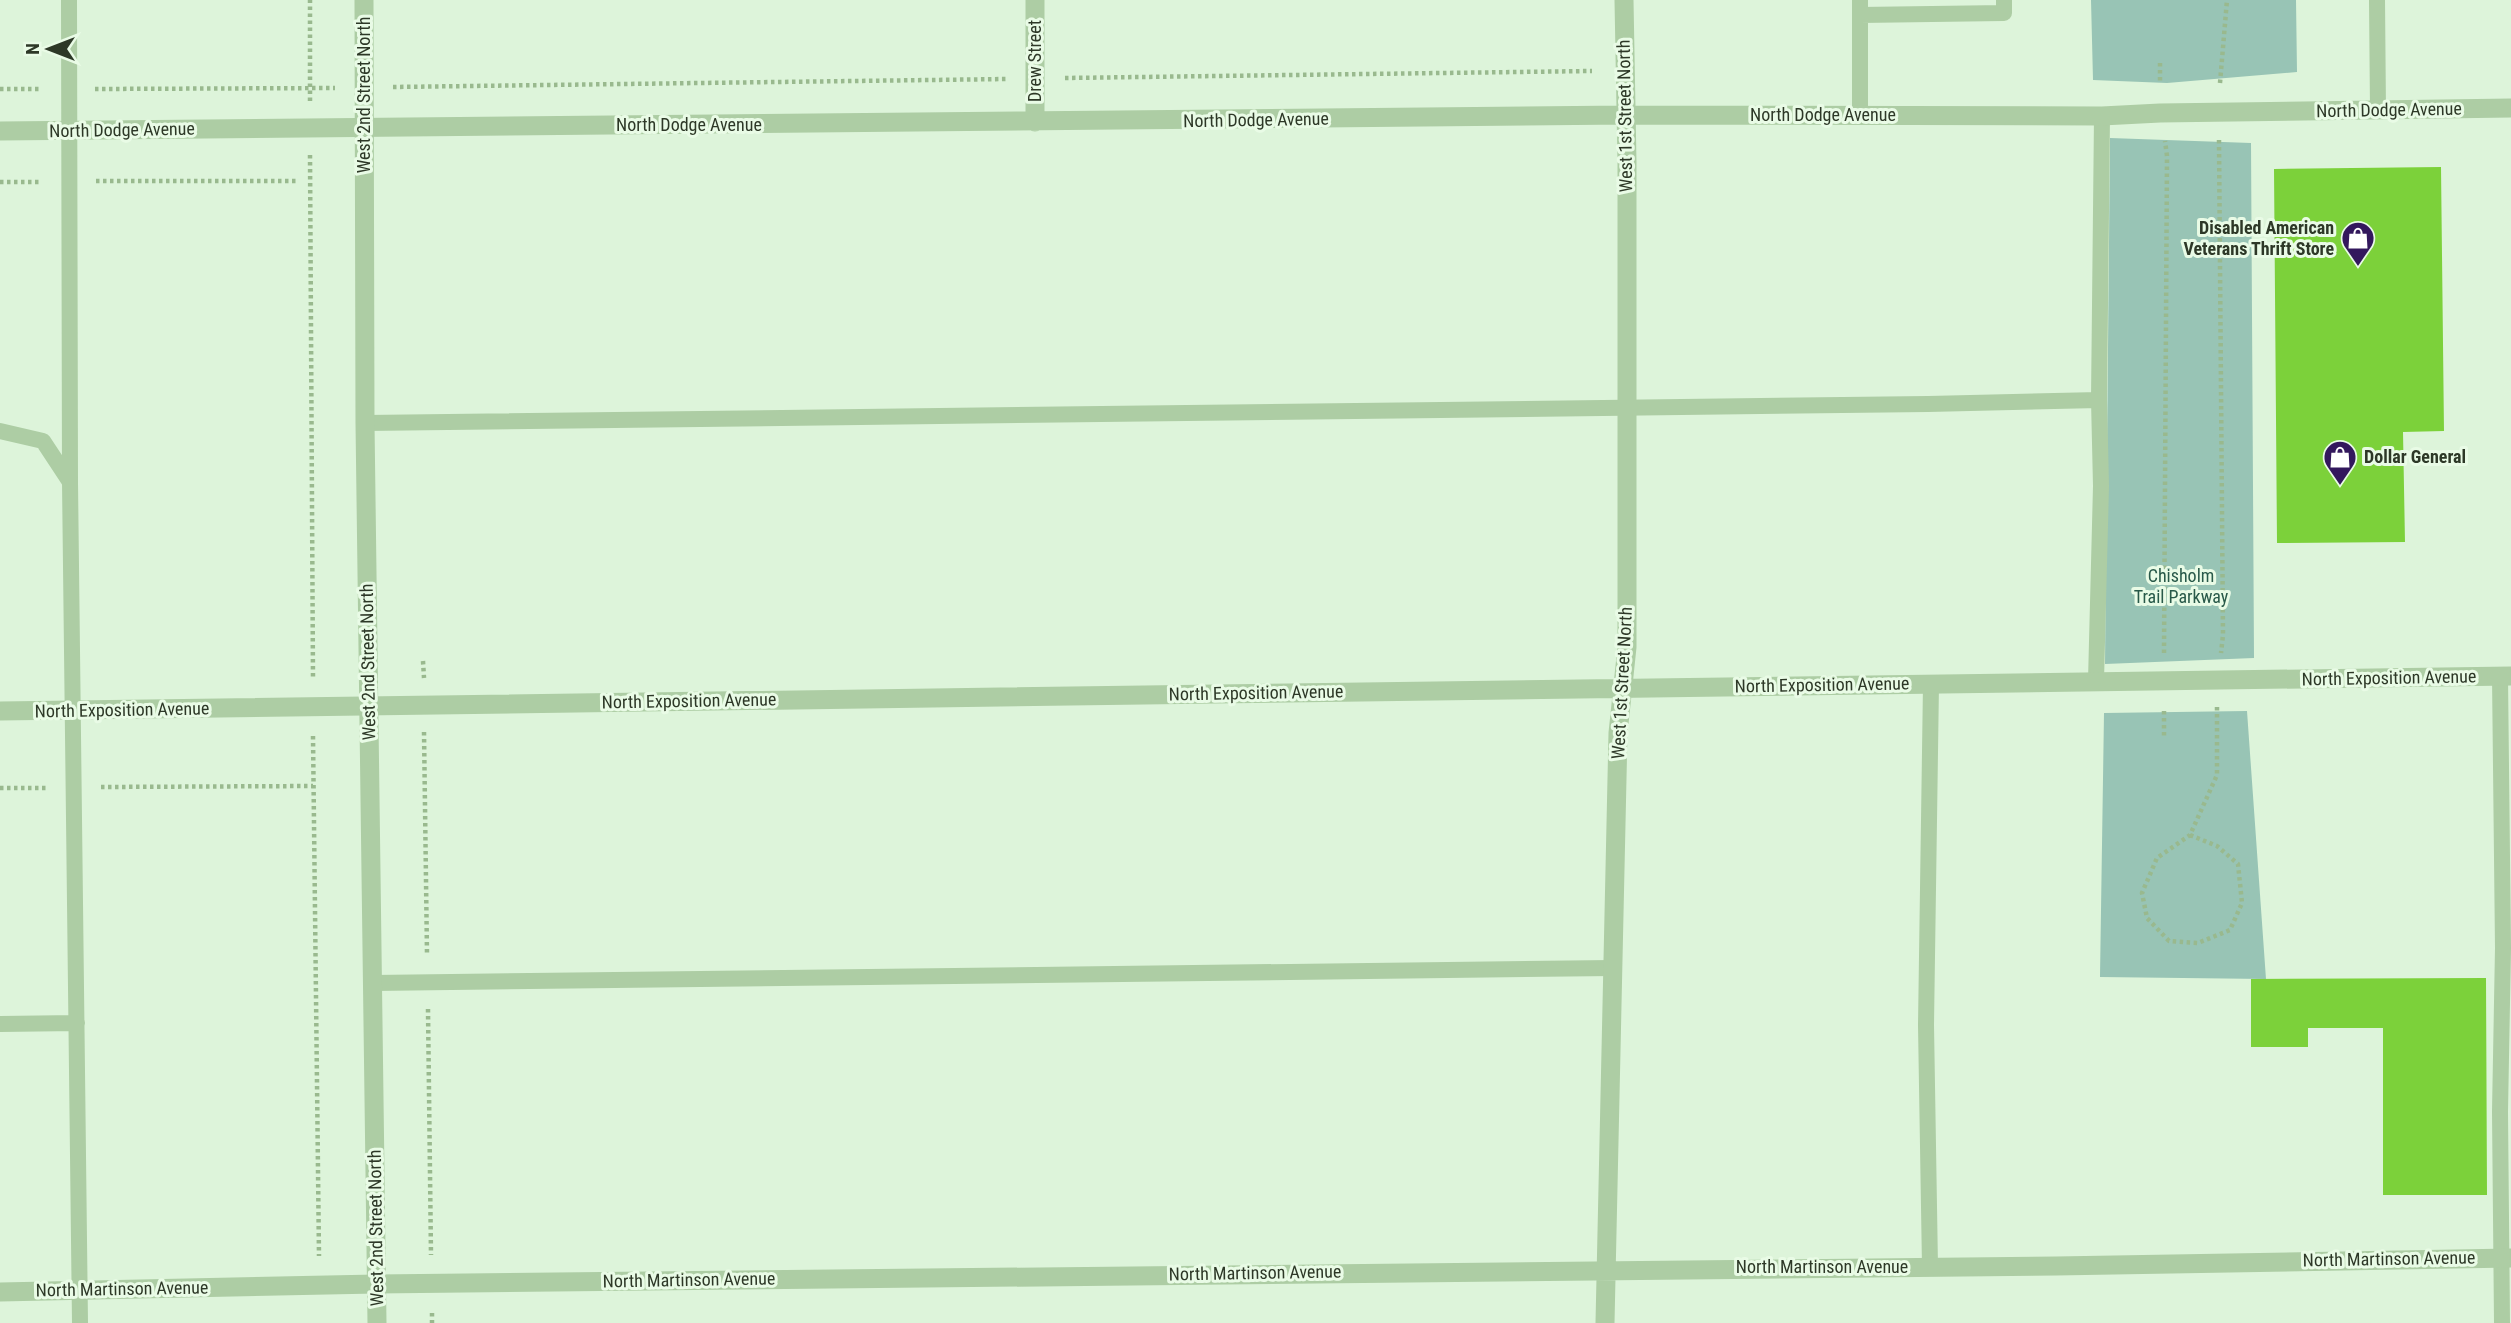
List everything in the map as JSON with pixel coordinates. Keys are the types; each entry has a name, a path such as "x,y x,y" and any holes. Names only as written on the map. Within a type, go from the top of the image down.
{"street":[{"name":"West 2nd Street North","path":"364,0 365,423 377,1323"},
{"name":"Drew Street","path":"1035,0 1035,122"},
{"name":"West 1st Street North","path":"1605,1323 1618,733 1627,648 1624,0"},
{"name":"North Dodge Avenue","path":"0,131 1626,115 2102,116 2511,108"},
{"name":"North Exposition Avenue","path":"0,711 2505,676"},
{"name":"North Martinson Avenue","path":"0,1292 376,1283 1930,1267 2506,1258"}],"lane":[{"path":"69,0 70,482 80,1323"},
{"path":"1860,114 1860,7 2004,13 2004,0"},
{"path":"2377,0 2378,110"},
{"path":"2096,681 2101,486 2099,400 2102,116"},
{"path":"365,423 2099,400"},
{"path":"0,431 43,441 70,482"},
{"path":"2502,1323 2506,1258 2505,676"},
{"path":"1930,1267 1926,1024 1931,684"},
{"path":"373,983 1613,968"},
{"path":"0,1024 77,1023"}],"path":[{"path":"310,0 310,101"},
{"path":"2190,835 2217,846 2238,864 2242,903 2230,930 2198,943 2169,941 2147,918 2142,893 2157,858 2190,835 2217,775 2218,681 2223,635 2218,172 2220,155 2217,112 2227,0"},
{"path":"2160,63 2160,113 2167,156 2164,736"},
{"path":"389,87 1592,71"},
{"path":"0,89 338,88"},
{"path":"0,182 298,181"},
{"path":"0,788 313,786"}],"green space":[{"path":"2091,0 2296,0 2297,72 2167,83 2093,80"},
{"name":"Chisholm Trail Parkway","path":"2110,138 2251,143 2254,658 2105,664"},
{"path":"2247,711 2266,979 2100,977 2104,713"}],"building":[{"path":"2441,167 2444,431 2403,432 2405,542 2277,543 2274,169"},
{"path":"2486,978 2487,1195 2383,1195 2383,1028 2308,1028 2308,1047 2251,1047 2251,979"}],"place":[{"name":"Disabled American Veterans Thrift Store","path":"2358,268"},
{"name":"Dollar General","path":"2340,487"}]}
